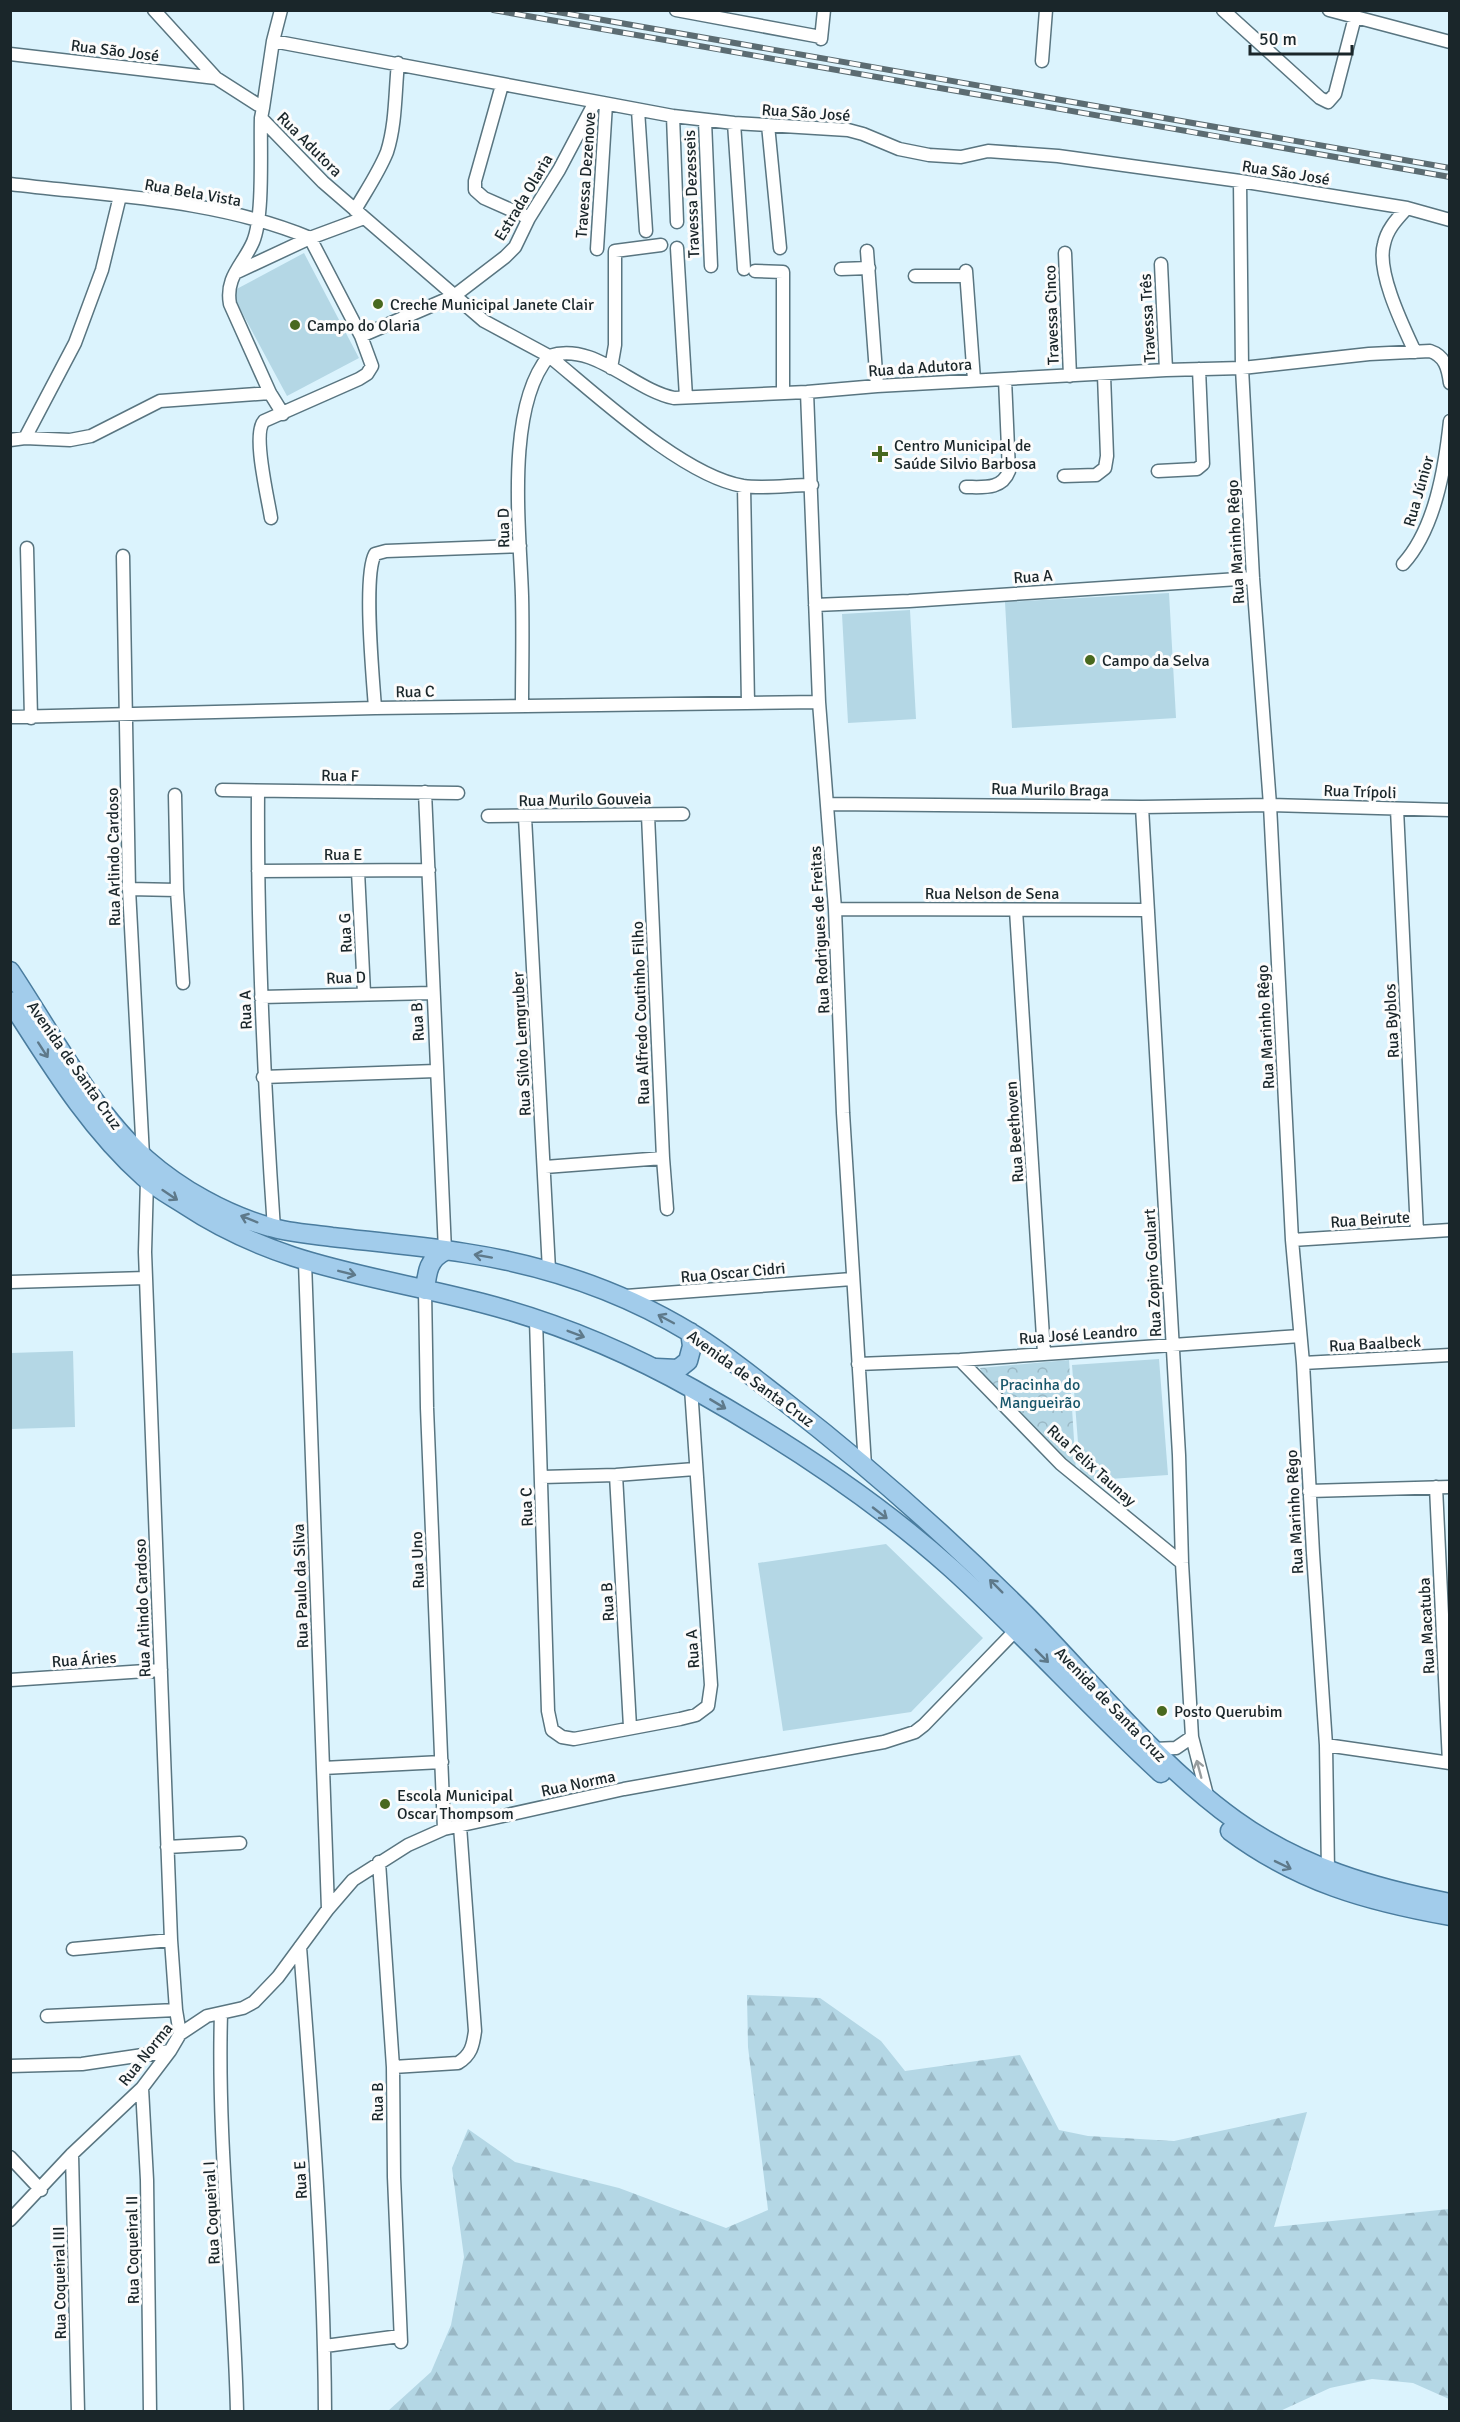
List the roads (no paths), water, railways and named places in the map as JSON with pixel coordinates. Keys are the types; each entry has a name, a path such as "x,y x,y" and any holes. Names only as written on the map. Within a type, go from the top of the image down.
{"main road":[{"name":"Avenida de Santa Cruz","path":"10,971 81,1080 111,1121 143,1156 170,1178 220,1207 274,1229 445,1251 549,1270 616,1296 690,1332 775,1394 865,1466 996,1586 1154,1749 1208,1800 1238,1823 1280,1848 1359,1883 1449,1903"},
{"name":"Avenida de Santa Cruz","path":"10,1000 92,1123 147,1180 210,1221 246,1239 305,1262 481,1303 536,1319 592,1340 691,1388 769,1434 846,1486 949,1567 1138,1751 1200,1808 1276,1862 1323,1884 1359,1897 1449,1916"},
{"path":"425,1290 430,1264 435,1256 445,1251"},
{"path":"648,1367 670,1370 684,1366 691,1354 690,1332"}],"street":[{"name":"Rua Adutora","path":"154,10 216,78 262,113 323,182 454,296"},
{"path":"281,10 273,41 262,113 258,221 252,243 228,288 230,304 270,393 283,414"},
{"path":"676,10 821,38 824,10"},
{"path":"1042,60 1046,10"},
{"path":"1223,10 1325,101 1332,99 1337,85 1355,16"},
{"path":"1333,11 1449,42"},
{"name":"Rua São José","path":"273,41 705,121 848,130 914,153 946,158 988,151 1058,156 1240,181 1407,208 1449,220"},
{"name":"Rua São José","path":"10,54 216,78"},
{"path":"235,273 360,214 387,150 392,128 398,63"},
{"path":"502,85 475,181 475,190 484,198 529,218"},
{"name":"Estrada Olaria","path":"361,336 454,296 487,272 515,247 529,218 601,103"},
{"name":"Travessa Dezenove","path":"597,249 601,103"},
{"path":"638,110 646,231"},
{"path":"673,116 677,222"},
{"name":"Travessa Dezesseis","path":"705,121 711,266"},
{"path":"734,123 750,270 783,272 783,393"},
{"path":"768,125 780,248"},
{"name":"Rua Marinho Rêgo","path":"1240,181 1242,368 1253,578 1270,805 1292,1240 1303,1363 1326,1745 1328,1871"},
{"name":"Rua Bela Vista","path":"10,184 205,208 285,228 310,238"},
{"path":"25,438 75,343 102,270 120,196"},
{"path":"1407,208 1390,228 1383,245 1382,259 1398,317 1415,352 1430,351 1438,354 1446,364 1449,383"},
{"path":"271,518 258,431 264,421 367,374 372,363 361,336 310,238"},
{"path":"611,368 615,345 615,251 662,245"},
{"path":"677,248 686,398"},
{"path":"867,251 877,386"},
{"name":"Travessa Cinco","path":"1065,253 1070,376"},
{"name":"Travessa Três","path":"1161,264 1166,370"},
{"path":"841,269 869,268"},
{"path":"915,276 966,273 974,380"},
{"path":"454,296 484,321 549,356 643,431 693,466 719,479 744,486 812,485"},
{"name":"Rua da Adutora","path":"549,356 558,353 592,358 653,392 674,398 686,398 974,380 1242,368 1369,354 1415,352"},
{"name":"Rua D","path":"522,706 521,432 525,408 533,384 539,368 549,356"},
{"path":"1158,471 1197,469 1203,464 1199,369"},
{"path":"1064,476 1096,475 1105,468 1107,456 1104,375"},
{"path":"966,487 987,487 999,484 1007,475 1010,462 1005,379"},
{"name":"Rua Rodrigues de Freitas","path":"807,392 819,702 829,804 852,1279 865,1466"},
{"path":"10,440 25,438 70,440 91,436 116,425 160,400 270,393"},
{"name":"Rua Júnior","path":"1403,564 1415,551 1429,518 1443,472 1449,421"},
{"path":"744,486 748,703"},
{"path":"375,708 369,591 370,564 375,554 386,550 520,546"},
{"path":"27,548 31,718"},
{"name":"Rua Arlindo Cardoso","path":"123,556 129,889 143,1156"},
{"name":"Rua A","path":"815,605 1253,578"},
{"name":"Rua C","path":"10,717 375,708 819,702"},
{"name":"Rua F","path":"222,790 458,793"},
{"name":"Rua A","path":"258,791 261,997 274,1229"},
{"name":"Rua B","path":"425,792 445,1251"},
{"path":"175,795 177,890 183,983"},
{"name":"Rua Murilo Braga","path":"829,804 1142,807 1270,805"},
{"name":"Rua Trípoli","path":"1270,805 1449,810"},
{"name":"Rua Zopiro Goulart","path":"1142,807 1179,1455 1182,1563 1192,1737 1208,1800"},
{"name":"Rua Byblos","path":"1397,809 1417,1232"},
{"name":"Rua Murilo Gouveia","path":"488,816 683,814"},
{"name":"Rua Alfredo Coutinho Filho","path":"648,815 667,1209"},
{"name":"Rua Sílvio Lemgruber","path":"525,817 549,1270"},
{"name":"Rua E","path":"258,871 429,870"},
{"name":"Rua G","path":"358,871 364,993"},
{"path":"129,889 177,890"},
{"name":"Rua Nelson de Sena","path":"835,909 1148,910"},
{"name":"Rua Beethoven","path":"1016,910 1044,1353"},
{"name":"Rua D","path":"261,997 432,993"},
{"path":"264,1077 436,1071"},
{"path":"545,1167 663,1158"},
{"name":"Rua Arlindo Cardoso","path":"147,1180 146,1278 167,1846 171,1940 180,2034"},
{"name":"Rua Beirute","path":"1292,1240 1449,1230"},
{"name":"Rua Paulo da Silva","path":"305,1262 328,1909"},
{"path":"10,1282 146,1278"},
{"name":"Rua Oscar Cidri","path":"616,1296 642,1296 852,1279"},
{"name":"Rua Uno","path":"425,1290 427,1408 444,1829"},
{"name":"Rua C","path":"536,1319 549,1695"},
{"name":"Rua José Leandro","path":"858,1364 1300,1336"},
{"name":"Rua Baalbeck","path":"1303,1363 1449,1355"},
{"name":"Rua Felix Taunay","path":"960,1359 1061,1464 1182,1563"},
{"name":"Rua A","path":"549,1695 550,1725 556,1735 574,1739 696,1715 706,1710 711,1685 691,1388"},
{"path":"542,1477 616,1475 695,1469"},
{"name":"Rua B","path":"616,1475 630,1727"},
{"name":"Rua Macatuba","path":"1436,1487 1449,1763"},
{"path":"1310,1491 1449,1487"},
{"name":"Rua Norma","path":"10,2220 41,2190 72,2154 142,2088 180,2034 207,2016 254,2002 266,1992 328,1909 353,1880 379,1862 408,1845 444,1829 635,1787 884,1742 915,1732 936,1714 1016,1630"},
{"name":"Rua Áries","path":"10,1680 161,1670"},
{"path":"1154,1749 1176,1748 1192,1737"},
{"path":"1326,1745 1449,1763"},
{"path":"323,1768 442,1762"},
{"path":"393,2067 458,2063 470,2054 475,2031 460,1826"},
{"path":"167,1846 240,1844"},
{"name":"Rua B","path":"325,2346 401,2339 394,2177 393,2067 379,1862"},
{"path":"73,1949 171,1940"},
{"name":"Rua E","path":"300,1947 316,2172 325,2346 325,2412"},
{"path":"47,2016 176,2010"},
{"name":"Rua Coqueiral I","path":"221,2013 219,2079 235,2341 237,2412"},
{"path":"10,2066 82,2064 170,2051"},
{"name":"Rua Coqueiral II","path":"142,2088 147,2180 150,2412"},
{"name":"Rua Coqueiral III","path":"72,2154 78,2412"},
{"path":"10,2157 41,2190"}],"railway":[{"path":"493,10 1450,177"},
{"path":"546,10 1450,168"}],"place":[{"name":"Creche Municipal Janete Clair","path":"378,304"},
{"name":"Campo do Olaria","path":"295,325"},
{"name":"Centro Municipal de Saúde Silvio Barbosa","path":"880,454"},
{"name":"Campo da Selva","path":"1090,660"},
{"name":"Posto Querubim","path":"1162,1711"},
{"name":"Escola Municipal Oscar Thompsom","path":"385,1804"}],"park label":[{"name":"Pracinha do Mangueirão","path":"1040,1393"}]}
